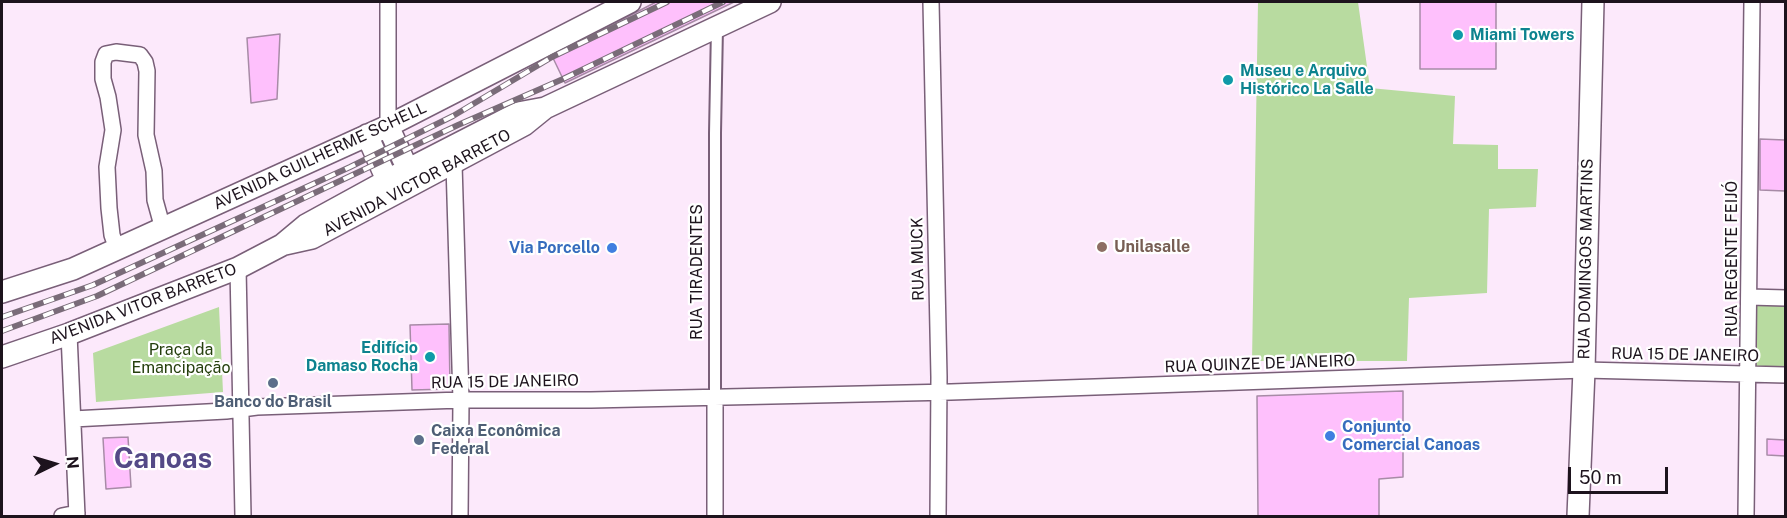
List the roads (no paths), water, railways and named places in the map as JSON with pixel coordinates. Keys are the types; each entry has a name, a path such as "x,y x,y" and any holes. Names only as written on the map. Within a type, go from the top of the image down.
{"main road":[{"name":"AVENIDA GUILHERME SCHELL","path":"2,292 72,269 387,126 630,2"},
{"path":"282,245 306,225 387,180 518,113 545,108 770,2"},
{"name":"RUA DOMINGOS MARTINS","path":"1578,516 1593,2"},
{"name":"AVENIDA VICTOR BARRETO","path":"282,245 312,238 524,125 545,108"},
{"path":"387,126 408,170"},
{"path":"367,135 387,180"},
{"name":"AVENIDA VITOR BARRETO","path":"2,357 69,334 238,268 282,245"}],"street":[{"path":"387,126 388,2"},
{"name":"RUA MUCK","path":"931,2 938,516"},
{"name":"RUA REGENTE FEIJÓ","path":"1746,516 1752,2"},
{"name":"RUA TIRADENTES","path":"715,516 717,27"},
{"path":"117,249 112,236 109,208 107,167 113,130 103,79 103,62 106,54 116,52 140,55 145,62 147,71 146,135 154,171 155,200 163,228"},
{"path":"454,164 461,400 460,516"},
{"path":"238,268 243,516"},
{"path":"1749,297 1785,298"},
{"path":"69,334 73,418 72,515"},
{"name":"RUA QUINZE DE JANEIRO","path":"938,392 1584,370"},
{"name":"RUA 15 DE JANEIRO","path":"1584,370 1785,375"},
{"name":"RUA 15 DE JANEIRO","path":"73,418 226,411 242,408 461,400 938,392"}],"railway":[{"path":"2,317 93,285 350,167 453,116 552,57 667,2"},
{"path":"2,331 97,296 723,2"}],"place":[{"name":"Miami Towers","path":"1458,35"},
{"name":"Museu e Arquivo Histórico La Salle","path":"1228,80"},
{"name":"Unilasalle","path":"1102,247"},
{"name":"Via Porcello","path":"612,248"},
{"name":"Edifício Damaso Rocha","path":"430,357"},
{"name":"Banco do Brasil","path":"273,383"},
{"name":"Conjunto Comercial Canoas","path":"1330,436"},
{"name":"Caixa Econômica Federal","path":"419,440"}],"district":[{"name":"Canoas","path":"163,459"}],"park label":[{"name":"Praça da Emancipação","path":"181,359"}]}
